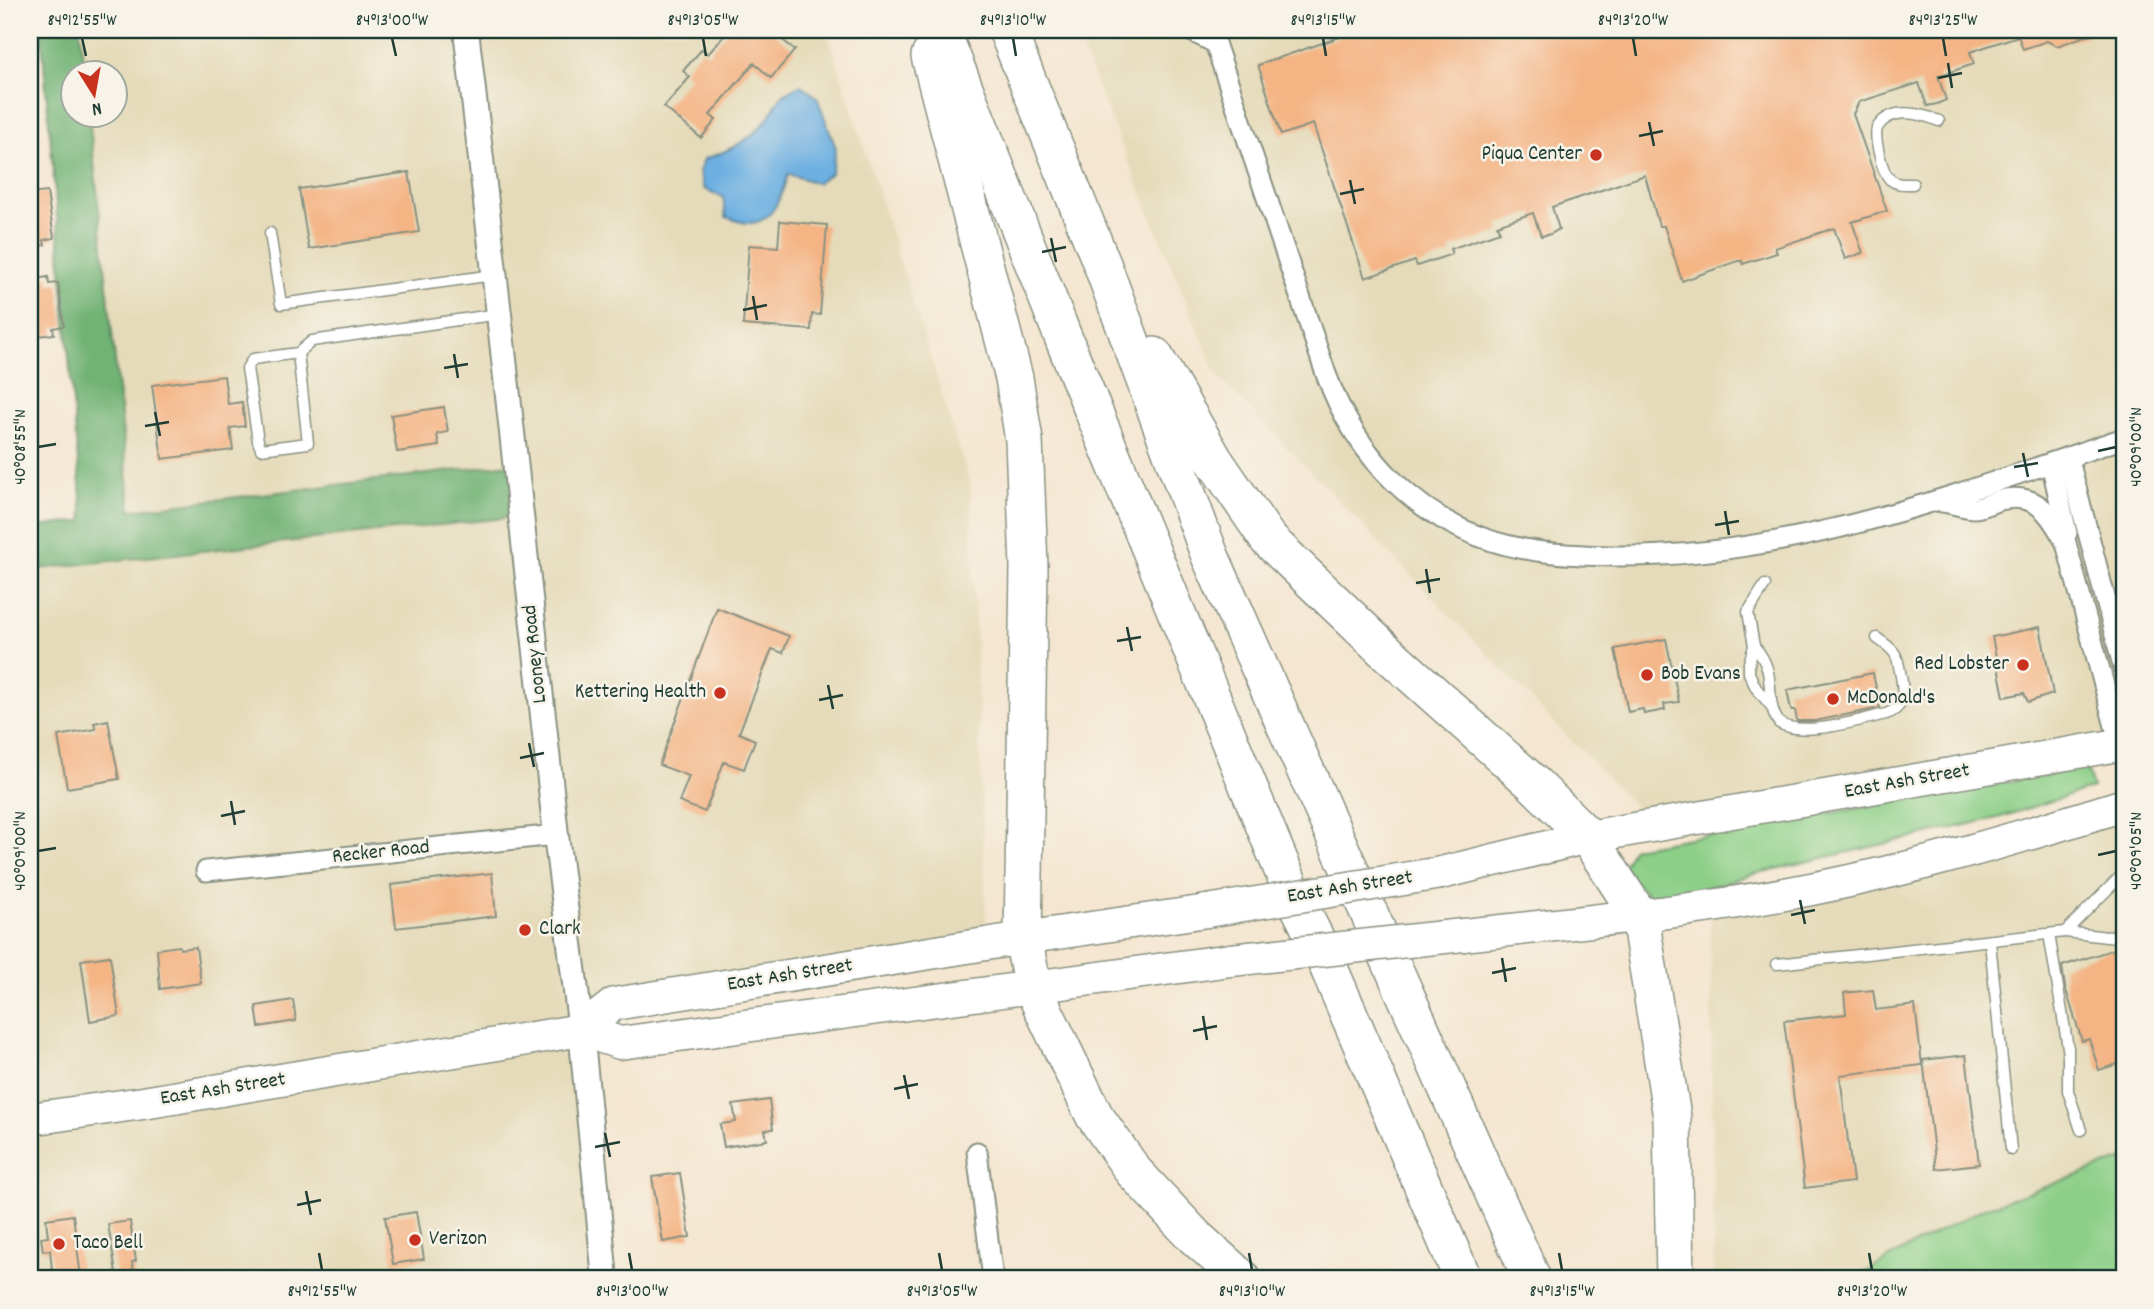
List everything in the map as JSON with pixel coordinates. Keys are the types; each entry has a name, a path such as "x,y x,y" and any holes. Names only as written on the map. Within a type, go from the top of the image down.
{"highway":[{"path":"923,30 1014,378 1024,440 1030,567 1023,938 1033,988 1094,1115 1134,1172 1195,1237 1242,1279"},
{"path":"941,30 1067,347 1292,892 1322,952 1463,1279"},
{"path":"1007,30 1102,264 1210,556 1532,1279"},
{"path":"1102,264 1214,460 1268,539 1588,837 1640,916 1672,1117 1675,1279"}],"main road":[{"name":"East Ash Street","path":"581,1030 614,1004 1441,873 1588,837 2122,745"},
{"name":"East Ash Street","path":"30,1119 143,1103 581,1030 620,1043 1231,960 1710,907 1812,889 1938,860 2124,805"}],"street":[{"name":"Looney Road","path":"466,30 556,835 581,1030 605,1279"},
{"path":"1189,30 1214,43 1341,412 1363,447 1386,475 1443,519 1480,537 1528,550 1571,554 1651,556 1761,545 1851,526 1937,501 2124,438"},
{"path":"2059,460 2067,526 2066,543"},
{"path":"2059,460 2124,669"},
{"path":"1937,501 1975,508 2008,498 2028,500 2048,513 2066,543 2122,745"},
{"name":"Recker Road","path":"206,871 556,835"},
{"path":"976,1152 993,1279"}],"lane":[{"path":"1913,184 1894,182 1888,177 1876,143 1877,128 1887,117 1897,114 1921,113 1939,121"},
{"path":"270,233 281,304 495,275"},
{"path":"298,353 308,443 261,449 247,368 253,359 298,353 312,341 499,314"},
{"path":"1765,585 1748,612 1754,646 1767,664 1772,709"},
{"path":"1754,646 1749,673 1779,723 1795,729 1827,727 1895,711 1901,704 1903,694 1898,661 1892,650 1877,638"},
{"path":"2065,932 2124,873"},
{"path":"1777,964 2065,932 2107,937 2124,934"},
{"path":"2049,934 2068,1048 2068,1091 2081,1130"},
{"path":"1990,942 2011,1150"}],"shaded area":[{"path":"80,30 827,30 970,483 987,944 614,1004 581,1030 605,1279 30,1279 30,570 521,516 516,463 131,511 90,130 130,130 130,60 83,60"},
{"path":"1074,30 2124,30 2124,744 1654,826 1216,374"},
{"path":"2124,805 2124,1159 1982,1209 1855,1279 1714,1279 1710,907"}],"green space":[{"path":"41,30 80,30 83,60 60,60 60,130 90,130 131,510 516,463 522,516 30,570 30,528 83,521"},
{"path":"2087,768 2093,788 2001,817 1754,874 1670,899 1650,896 1635,883 1623,866 1633,848"},
{"path":"2124,1159 2124,1279 1855,1279 1982,1209"}],"water":[{"path":"801,85 817,97 836,148 831,173 817,183 788,174 776,206 757,222 745,223 726,217 723,197 704,189 699,172 704,159 729,150 751,136 764,123 781,97"}],"building":[{"path":"729,30 770,30 795,50 771,78 754,63 710,115 716,120 701,138 664,107 690,77 683,71 702,49 708,54"},
{"name":"Piqua Center","path":"1338,30 2097,32 2057,46 2047,41 2023,49 2018,36 1970,52 1974,64 1938,76 1946,100 1937,104 1927,106 1919,83 1859,102 1853,114 1887,211 1852,222 1863,253 1845,259 1834,228 1775,248 1777,253 1743,264 1738,261 1682,281 1664,226 1659,226 1645,175 1552,207 1559,229 1551,234 1541,236 1533,213 1497,225 1500,232 1450,249 1452,254 1417,266 1415,261 1365,278 1313,124 1281,135 1258,65 1340,37"},
{"path":"409,172 419,232 309,249 299,189"},
{"path":"47,192 54,238 44,240 45,245 30,248 30,194"},
{"path":"780,221 827,225 820,315 812,314 811,330 743,325 749,245 778,247"},
{"path":"48,277 49,284 58,283 64,326 53,328 54,334 30,337 30,280"},
{"path":"224,376 228,404 242,402 245,426 230,428 233,450 162,459 152,385"},
{"path":"444,407 448,432 437,434 439,446 397,452 391,415"},
{"name":"Kettering Health","path":"717,608 789,636 783,653 772,649 739,733 755,740 744,769 724,762 705,812 679,802 689,776 659,765"},
{"name":"Red Lobster","path":"2040,627 2053,694 2028,702 2024,693 2004,697 1992,637"},
{"name":"Bob Evans","path":"1666,639 1679,702 1664,704 1665,710 1644,714 1643,709 1628,712 1615,649"},
{"name":"McDonald's","path":"1873,673 1880,708 1815,721 1797,721 1795,710 1791,710 1787,690"},
{"path":"108,720 119,779 67,788 58,736 96,729 94,723"},
{"path":"492,873 496,916 396,928 391,885"},
{"path":"179,946 180,949 196,947 201,983 160,989 157,949"},
{"path":"2124,946 2124,1062 2099,1070 2089,1039 2082,1041 2065,987 2062,966"},
{"path":"110,956 119,1016 90,1021 81,960"},
{"path":"1873,990 1876,1010 1915,1005 1922,1065 1840,1075 1853,1182 1805,1188 1784,1021 1846,1014 1844,993"},
{"path":"293,1000 296,1021 259,1027 256,1006"},
{"path":"1966,1055 1979,1164 1936,1169 1923,1060"},
{"path":"769,1100 773,1129 765,1130 767,1140 724,1147 720,1124 736,1122 733,1105"},
{"path":"680,1173 690,1237 663,1242 652,1177"},
{"path":"416,1212 424,1259 393,1264 385,1217"},
{"name":"Taco Bell","path":"73,1215 81,1277 53,1279 50,1250 43,1251 41,1238 48,1237 46,1219"},
{"path":"130,1221 136,1261 132,1262 135,1279 117,1279 108,1224"}],"place":[{"name":"Piqua Center","path":"1596,155"},
{"name":"Red Lobster","path":"2023,665"},
{"name":"Bob Evans","path":"1647,675"},
{"name":"Kettering Health","path":"720,693"},
{"name":"McDonald's","path":"1833,699"},
{"name":"Clark","path":"525,930"},
{"name":"Verizon","path":"415,1240"},
{"name":"Taco Bell","path":"59,1244"}]}
